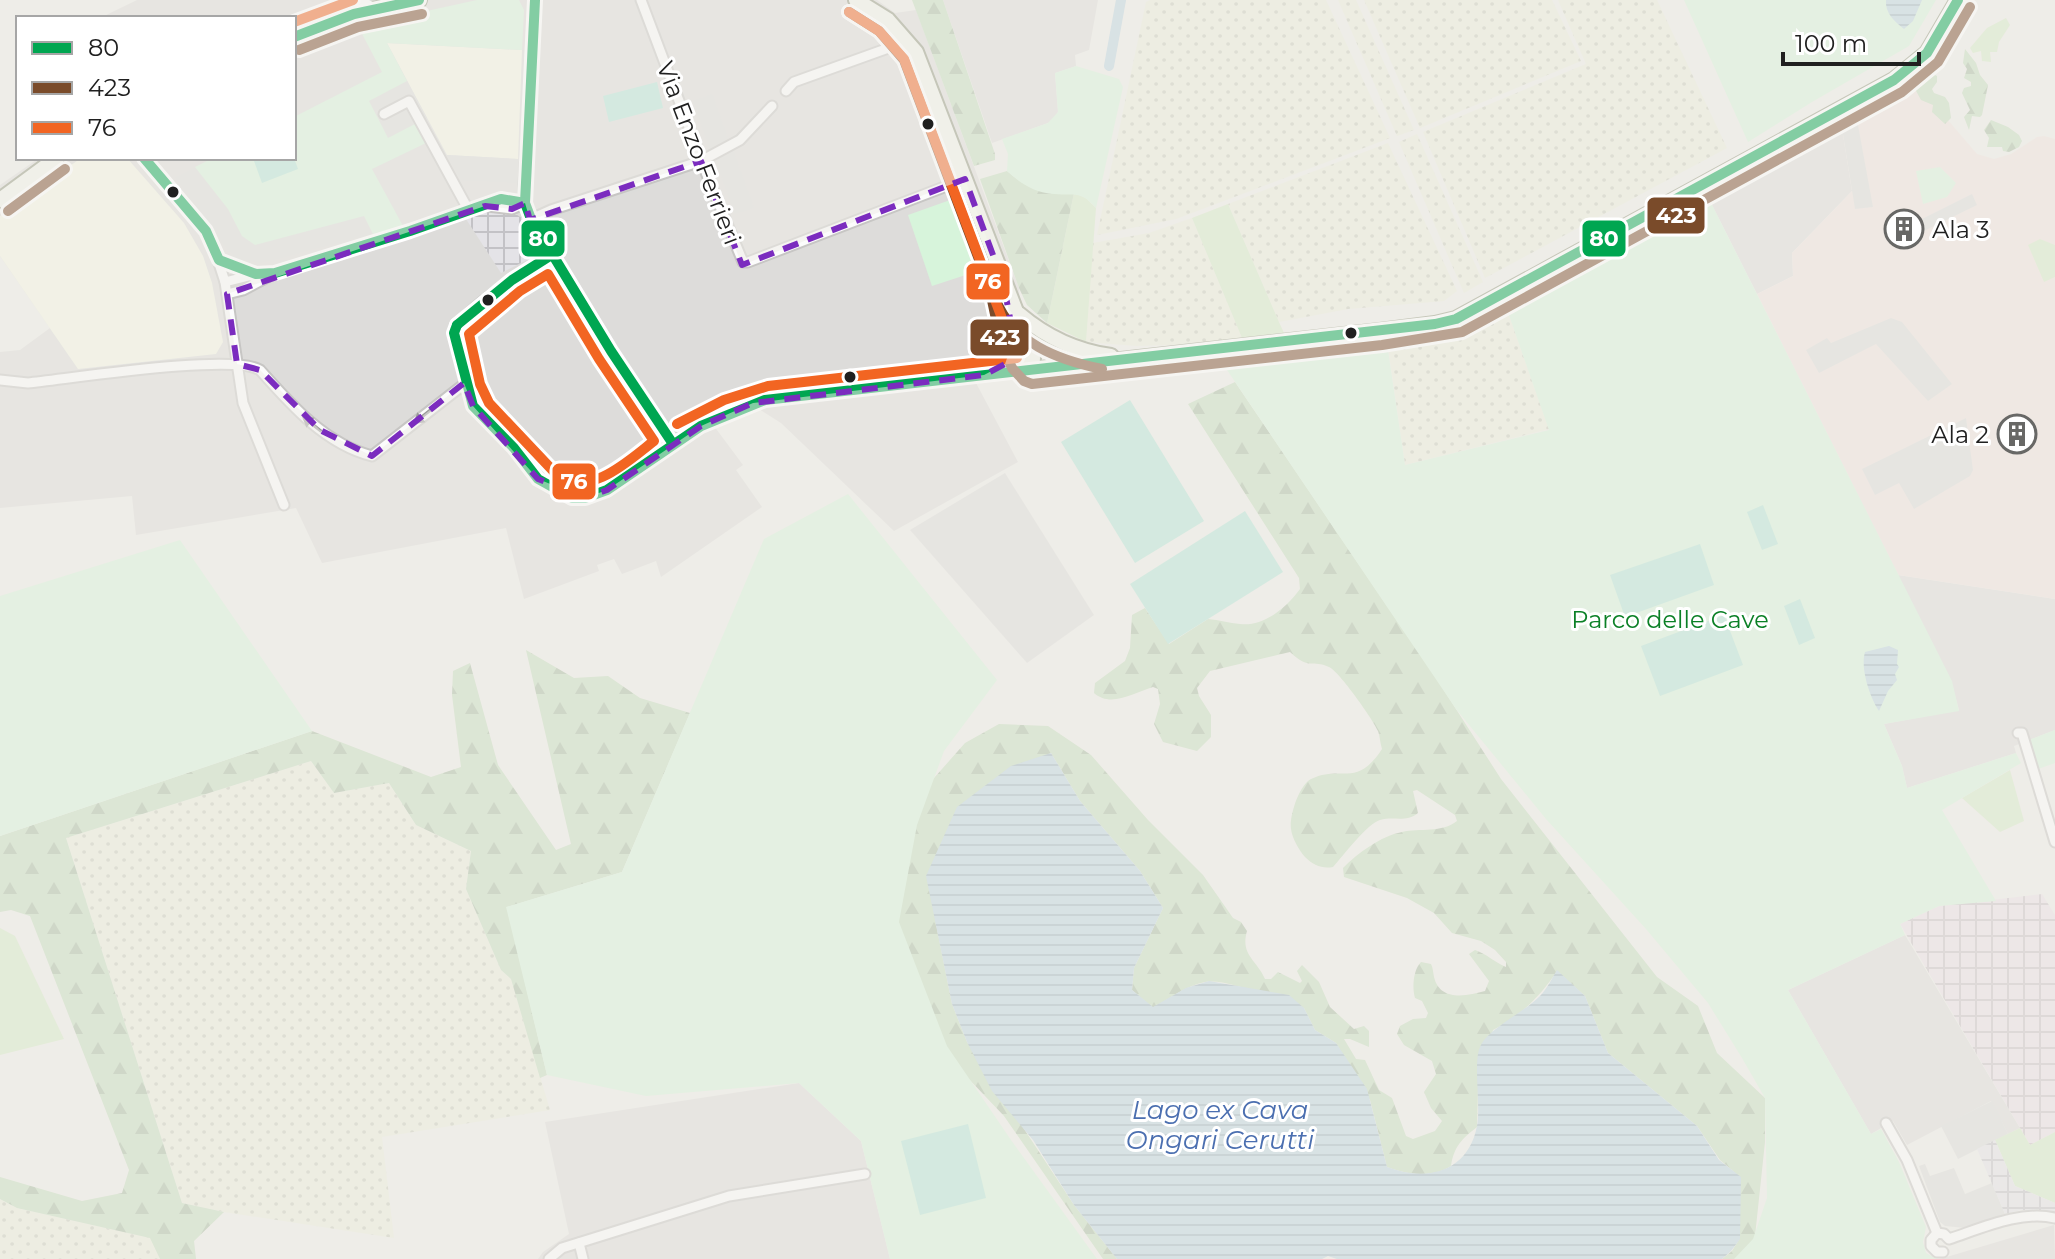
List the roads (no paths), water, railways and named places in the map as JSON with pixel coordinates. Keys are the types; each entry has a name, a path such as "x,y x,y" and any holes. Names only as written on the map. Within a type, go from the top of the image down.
{"street":[{"path":"334,21 343,0"},
{"path":"296,36 334,21 355,5 376,9 419,0"},
{"name":"Via Enzo Ferrieri","path":"641,0 701,161 743,262 965,179"},
{"path":"856,0 888,20 908,41 933,91 1033,356 1032,370"},
{"path":"553,254 506,284 457,325 454,333 473,406 514,448 538,479 578,499 607,490 701,426 765,400 1405,328 1456,319 1894,80 1927,53 1958,0"},
{"path":"533,3 525,203 531,219 673,444"},
{"path":"786,91 794,82 908,41"},
{"path":"384,114 409,101 469,211"},
{"path":"531,219 701,161 740,140 772,106"},
{"path":"0,200 54,160"},
{"path":"145,160 206,231 219,260 243,403 284,505"},
{"path":"227,294 243,290 275,273 485,206 512,209 525,203"},
{"path":"219,260 256,274"},
{"path":"225,282 275,273"},
{"path":"1003,282 1014,338 1023,360 1032,370"},
{"path":"1016,311 1038,330 1068,345 1133,359"},
{"path":"984,375 1005,364 1014,338"},
{"path":"0,380 28,383 215,363 252,365 320,431 372,456 467,382"},
{"path":"2018,733 2022,733 2055,842"},
{"path":"1886,1123 1907,1160 1937,1233"},
{"path":"549,1259 562,1248 729,1196 865,1174"},
{"path":"1949,1239 2017,1218 2037,1215 2055,1218"},
{"path":"1937,1233 1949,1239 1950,1246 1944,1256 1931,1246 1931,1240 1937,1233"},
{"path":"579,1243 583,1259"}],"water":[{"path":"1886,0 1922,0 1913,21 1904,29 1889,13"},
{"path":"1889,646 1898,650 1897,680 1879,711 1867,683 1865,652"},
{"name":"Lago ex Cava Ongari Cerutti","path":"1051,753 1080,801 1140,871 1163,908 1134,968 1132,990 1153,1007 1186,988 1209,981 1289,995 1304,1008 1315,1030 1336,1043 1367,1089 1387,1167 1416,1174 1430,1173 1455,1164 1472,1142 1478,1118 1480,1047 1498,1027 1540,996 1557,970 1585,996 1608,1053 1697,1126 1719,1160 1741,1177 1740,1239 1722,1259 1337,1259 1328,1256 1322,1259 1117,1259 1074,1205 1033,1140 992,1091 967,1042 952,1004 926,876 957,807 1011,766"}],"waterway":[{"path":"1109,66 1121,0"}],"place":[{"name":"Ala 3","path":"1904,229"},
{"name":"Ala 2","path":"2017,434"}],"park label":[{"name":"Parco delle Cave","path":"1670,619"}]}
